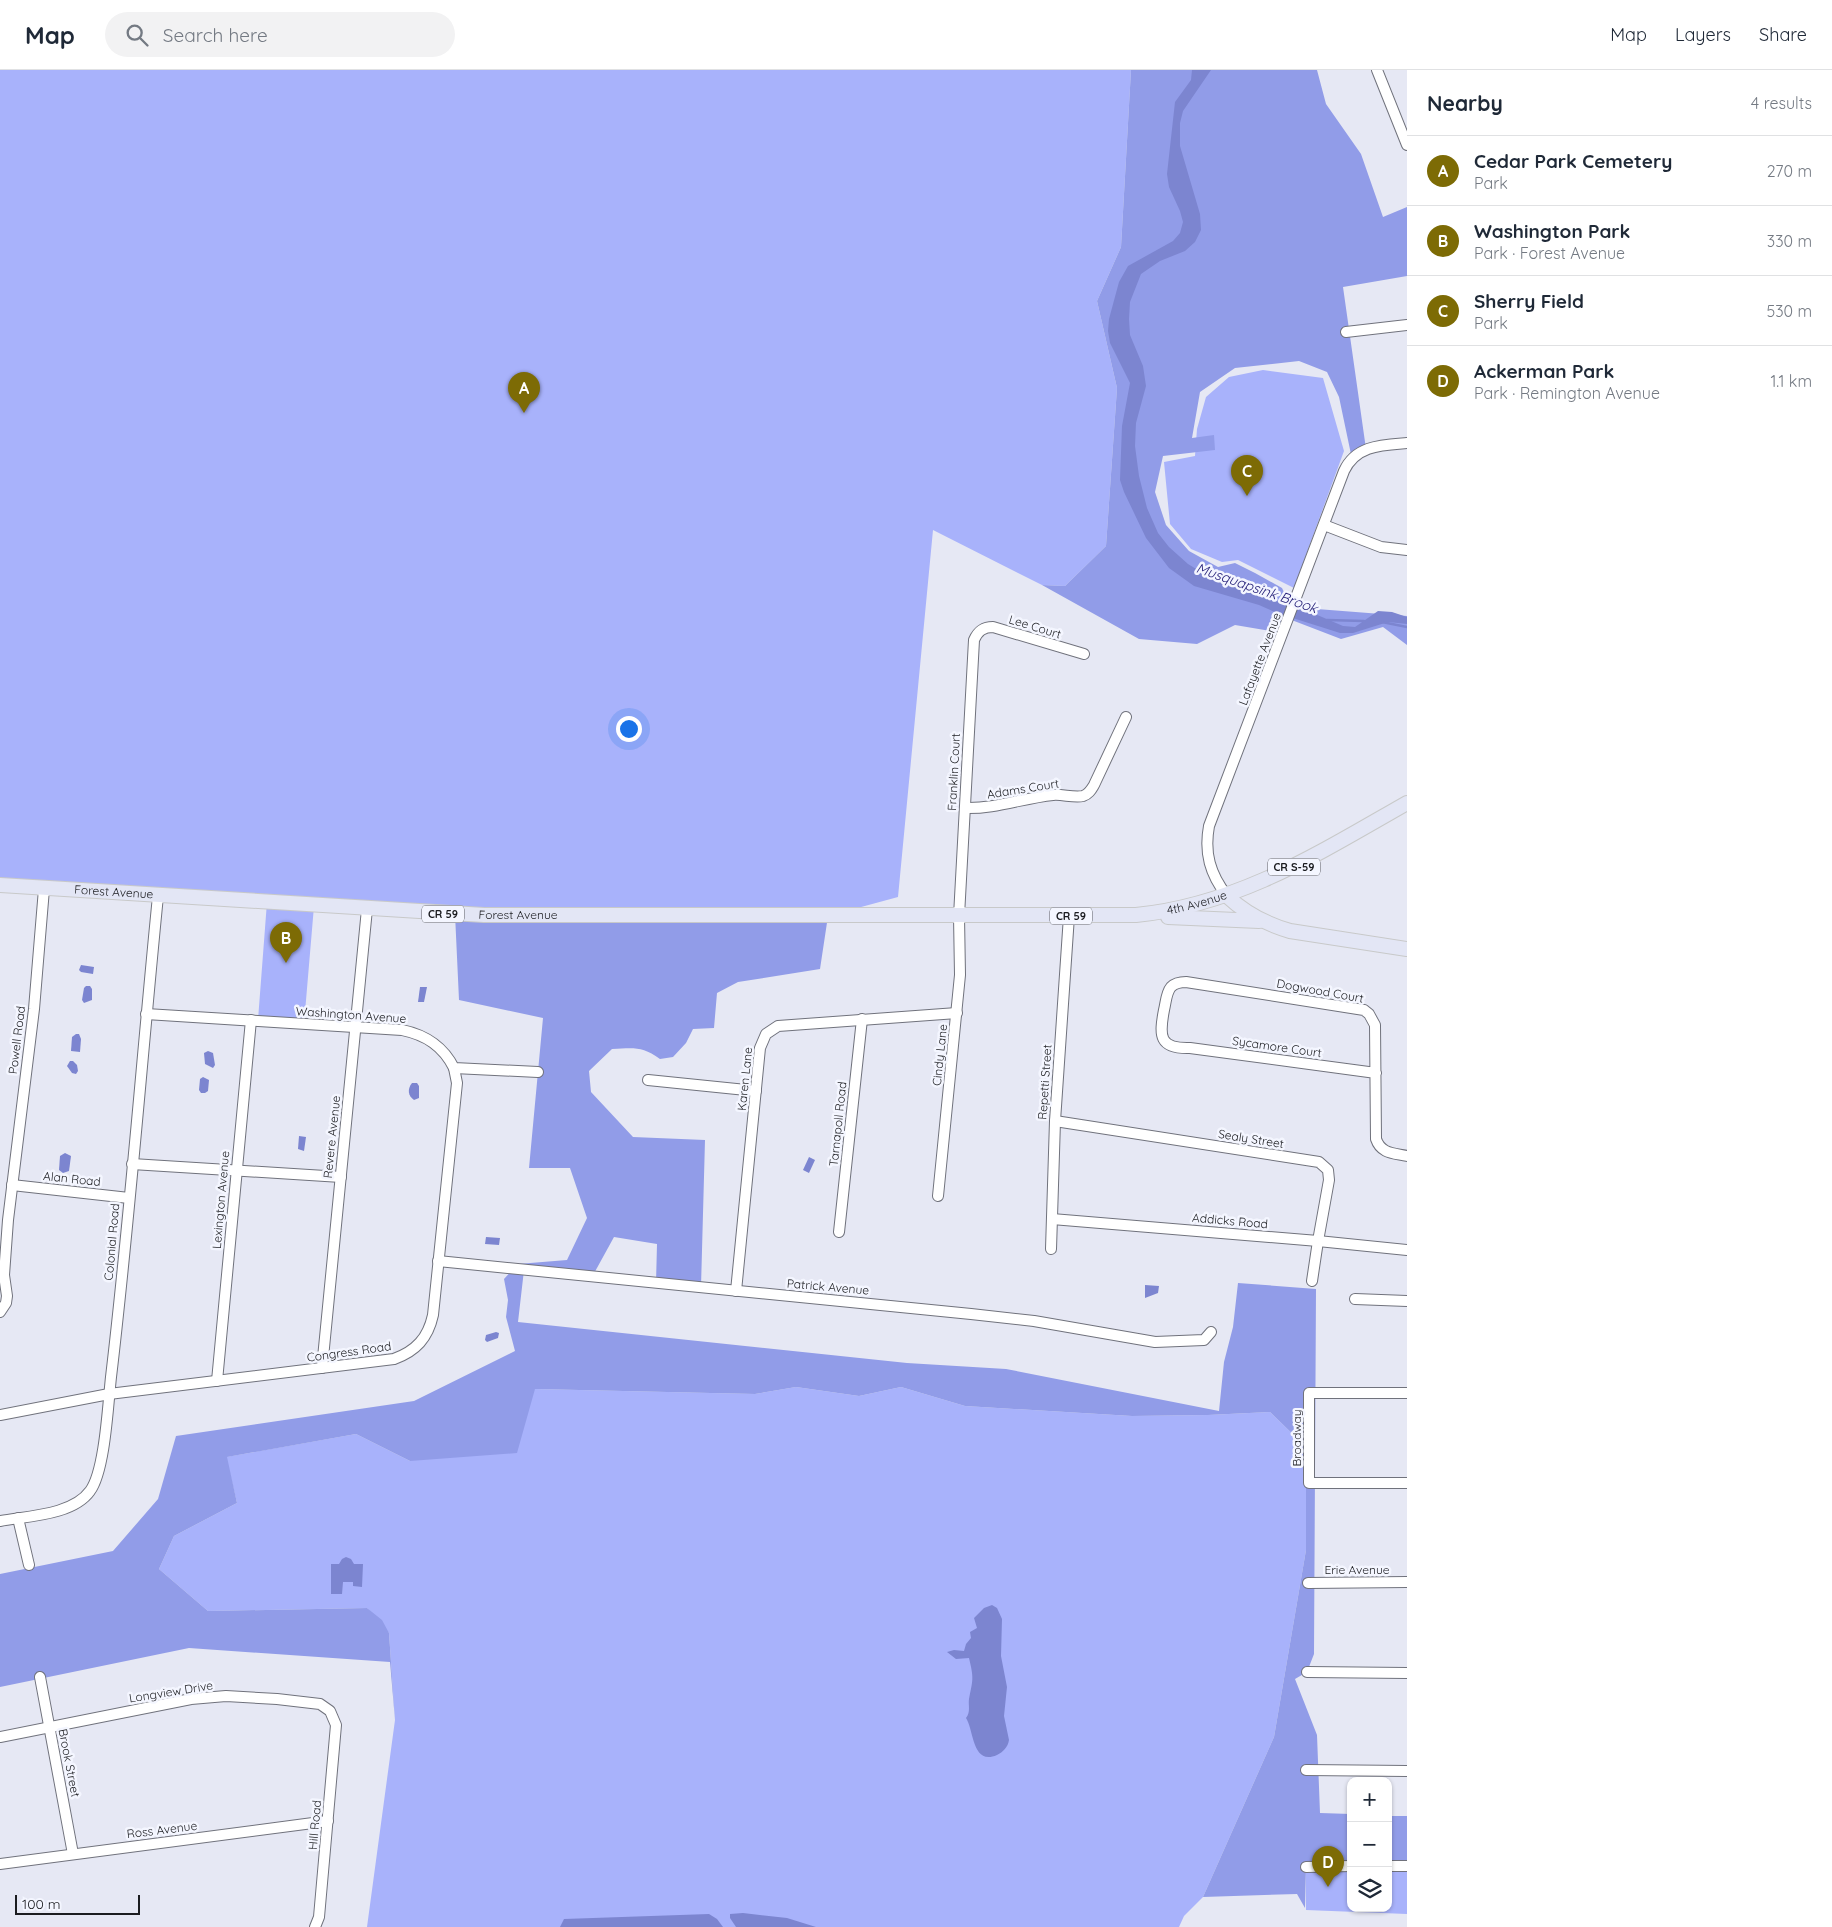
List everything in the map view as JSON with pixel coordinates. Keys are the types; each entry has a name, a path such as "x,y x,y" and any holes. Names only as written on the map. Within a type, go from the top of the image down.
{"main road":[{"name":"CR S-59","path":"1228,896 1305,861 1407,804"},
{"name":"Forest Avenue","path":"0,886 484,915 959,916"},
{"name":"4th Avenue","path":"959,916 1136,915 1180,909 1228,896 1249,914 1290,931 1407,949"},
{"path":"1136,915 1262,921"}],"street":[{"path":"1377,70 1404,131 1407,145"},
{"path":"1346,332 1407,325"},
{"name":"Lafayette Avenue","path":"1228,896 1215,877 1210,865 1207,851 1209,826 1344,471 1351,459 1372,446 1407,443"},
{"path":"1324,525 1381,548 1407,550"},
{"name":"Lee Court","path":"980,631 987,627 993,627 1084,654"},
{"name":"Franklin Court","path":"959,916 974,640 980,631"},
{"name":"Adams Court","path":"965,808 1000,806 1055,795 1076,796 1087,794 1094,785 1126,717"},
{"name":"Powell Road","path":"0,1312 6,1303 7,1296 4,1275 12,1185 34,1009 44,889"},
{"name":"Colonial Road","path":"0,1522 67,1509 76,1504 91,1490 100,1470 129,1198 158,896"},
{"name":"Revere Avenue","path":"322,1368 367,909"},
{"name":"Cindy Lane","path":"938,1196 960,975 959,916"},
{"name":"Repetti Street","path":"1051,1249 1055,1121 1069,916"},
{"name":"Dogwood Court","path":"1174,1048 1165,1042 1162,1036 1162,1021 1167,993 1175,984 1186,982 1364,1010 1369,1014 1375,1025 1376,1139 1378,1145 1386,1152 1407,1156"},
{"name":"Karen Lane","path":"736,1291 762,1040 771,1029 778,1026 862,1018 956,1013"},
{"name":"Washington Avenue","path":"146,1014 414,1032 436,1045 445,1053 454,1068"},
{"name":"Tarnapoll Road","path":"839,1232 862,1018"},
{"name":"Lexington Avenue","path":"216,1381 251,1020"},
{"name":"Sycamore Court","path":"1174,1048 1190,1048 1376,1073"},
{"path":"454,1068 538,1072"},
{"name":"Congress Road","path":"0,1415 109,1394 394,1359 414,1349 427,1334 431,1325 457,1083 454,1068"},
{"path":"648,1080 756,1091"},
{"name":"Sealy Street","path":"1055,1121 1319,1162 1328,1170 1329,1180 1312,1281"},
{"path":"132,1164 341,1176"},
{"name":"Alan Road","path":"12,1185 129,1198"},
{"name":"Addicks Road","path":"1052,1219 1318,1240 1407,1250"},
{"name":"Patrick Avenue","path":"438,1260 971,1314 1034,1322 1155,1342 1204,1340 1211,1332"},
{"path":"1355,1299 1407,1302"},
{"name":"Broadway","path":"1407,1393 1310,1394 1309,1483 1407,1483"},
{"path":"18,1518 29,1565"},
{"name":"Erie Avenue","path":"1308,1583 1407,1582"},
{"path":"1307,1672 1407,1673"},
{"name":"Brook Street","path":"40,1677 73,1854"},
{"name":"Longview Drive","path":"0,1737 191,1699 226,1696 320,1704 330,1711 336,1725"},
{"name":"Hill Road","path":"315,1927 319,1917 336,1725"},
{"path":"1306,1770 1407,1771"},
{"name":"Ross Avenue","path":"0,1864 328,1821"},
{"path":"1306,1866 1347,1866"},
{"path":"1392,1866 1407,1866"}],"shaded area":[{"path":"0,70 1131,70 1121,247 1097,301 1117,388 1106,546 1065,586 1042,585 933,530 898,897 828,916 314,906 304,1024 258,1020 267,902 0,885"},
{"path":"1131,70 1317,70 1326,104 1361,154 1383,217 1407,207 1407,276 1343,287 1366,449 1352,459 1339,397 1327,372 1299,361 1235,368 1200,392 1192,438 1214,435 1215,450 1163,456 1155,492 1166,525 1189,551 1218,567 1235,563 1255,573 1282,588 1291,607 1407,616 1407,645 1383,627 1341,639 1289,619 1282,633 1235,625 1197,644 1139,639 1042,585 1065,586 1106,546 1117,388 1097,301 1121,247"},
{"path":"1192,70 1211,70 1183,111 1180,123 1180,146 1200,214 1201,230 1195,242 1185,251 1160,261 1141,274 1130,302 1130,335 1143,366 1146,386 1136,423 1135,446 1139,476 1147,508 1158,533 1169,547 1188,564 1216,581 1254,589 1276,601 1343,626 1355,627 1378,611 1392,612 1407,617 1407,624 1388,622 1353,633 1340,633 1277,613 1259,605 1194,586 1169,568 1146,538 1124,492 1120,480 1122,426 1130,383 1110,343 1109,319 1119,282 1128,266 1173,241 1180,233 1183,222 1169,187 1167,174 1175,102 1191,80"},
{"path":"1263,370 1323,378 1344,451 1294,588 1238,560 1222,562 1191,549 1170,524 1164,462 1195,456 1197,429 1206,397 1229,377"},
{"path":"455,914 828,916 820,969 738,982 717,993 714,1028 693,1029 686,1043 673,1057 660,1059 643,1050 612,1049 589,1071 591,1092 633,1137 705,1140 701,1287 656,1283 657,1244 614,1237 592,1277 524,1270 518,1322 907,1363 1006,1369 1219,1411 1224,1362 1233,1327 1238,1283 1316,1289 1314,1654 1307,1672 1295,1679 1317,1735 1320,1813 1347,1814 1347,1866 1306,1867 1305,1908 1297,1894 1203,1897 1274,1737 1306,1550 1306,1447 1270,1412 1132,1416 965,1406 901,1387 859,1396 796,1387 755,1394 535,1389 517,1453 410,1461 356,1434 227,1457 237,1503 174,1536 159,1569 208,1611 367,1608 382,1620 389,1633 395,1720 390,1662 189,1648 0,1687 0,1574 113,1551 158,1499 176,1436 414,1401 515,1351 506,1317 508,1300 504,1279 518,1264 567,1260 587,1218 570,1168 529,1168 543,1018 459,1000"},
{"path":"81,965 94,967 93,974 81,972 79,970"},
{"path":"86,986 90,986 92,989 92,1000 84,1003 82,1000"},
{"path":"420,987 427,987 424,1002 418,1002"},
{"path":"79,1034 81,1039 80,1052 71,1051 72,1037"},
{"path":"208,1051 213,1053 215,1065 213,1068 205,1064 204,1053"},
{"path":"70,1061 77,1065 78,1071 76,1074 72,1073 67,1066"},
{"path":"203,1077 209,1080 208,1091 201,1093 199,1090 200,1079"},
{"path":"412,1083 417,1083 419,1086 419,1098 414,1100 409,1092"},
{"path":"299,1136 306,1137 304,1151 298,1149"},
{"path":"65,1153 71,1156 69,1171 63,1173 59,1170 60,1156"},
{"path":"809,1157 815,1160 809,1173 803,1170"},
{"path":"486,1237 500,1238 499,1245 485,1244"},
{"path":"1145,1285 1159,1286 1158,1293 1145,1298"},
{"path":"499,1333 498,1338 487,1342 485,1340 486,1335"},
{"path":"796,1387 859,1396 901,1387 965,1406 1132,1416 1270,1412 1306,1447 1306,1550 1274,1737 1203,1897 1184,1916 1179,1927 367,1927 395,1720 389,1633 367,1608 208,1611 159,1569 174,1536 237,1503 226,1457 356,1434 410,1461 535,1389 755,1394"},
{"path":"346,1557 351,1559 354,1564 363,1564 362,1587 353,1586 353,1582 343,1582 342,1594 331,1594 331,1564 339,1564"},
{"path":"992,1605 997,1608 1002,1619 1001,1656 1007,1687 1004,1716 1009,1740 1008,1745 1003,1751 989,1757 983,1756 978,1751 966,1718 969,1711 972,1679 969,1658 956,1659 947,1652 954,1650 964,1651 966,1644 971,1638 970,1632 977,1628 974,1618 984,1608"},
{"path":"1392,1816 1407,1816 1407,1866 1392,1866"},
{"path":"1347,1866 1347,1912 1306,1910 1306,1867"},
{"path":"1392,1866 1407,1866 1407,1914 1356,1912 1392,1912"},
{"path":"743,1913 787,1918 816,1927 736,1927 730,1918 730,1914"},
{"path":"709,1914 717,1919 723,1927 560,1927 564,1919"}],"waterway":[{"name":"Musquapsink Brook","path":"1327,620 1364,621"},
{"name":"Musquapsink Brook","path":"1382,622 1407,627"}],"place":[{"name":"Cedar Park Cemetery","path":"524,413"},
{"name":"Sherry Field","path":"1247,496"},
{"name":"Washington Park","path":"286,963"},
{"name":"Ackerman Park","path":"1328,1887"}]}
